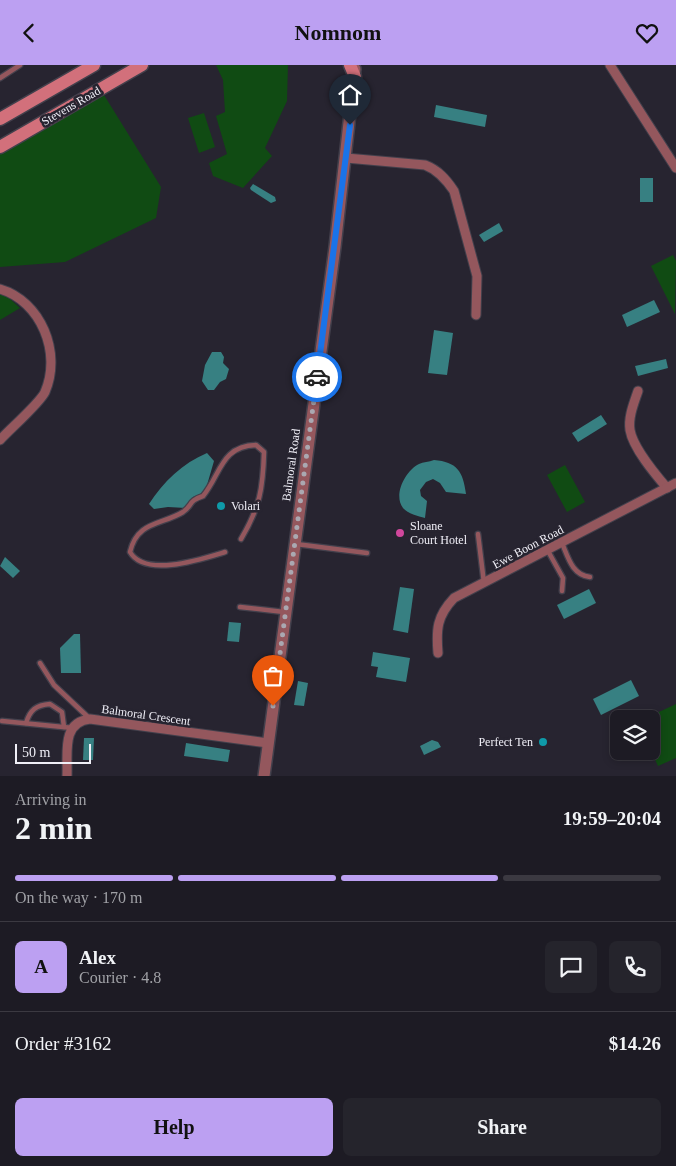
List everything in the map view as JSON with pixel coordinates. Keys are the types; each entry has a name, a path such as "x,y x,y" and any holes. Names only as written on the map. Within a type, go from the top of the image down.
{"main road":[{"name":"Stevens Road","path":"0,119 94,65"},
{"name":"Stevens Road","path":"0,147 142,65"}],"street":[{"path":"610,65 676,168"},
{"name":"Balmoral Road","path":"264,776 346,157 354,69"},
{"path":"346,157 425,165 435,169 445,179 454,191 477,276 476,315"},
{"path":"0,289 14,293 36,315 47,338 53,363 45,394 0,440"},
{"path":"638,391 631,413 630,431 649,466 667,487"},
{"name":"Ewe Boon Road","path":"438,653 438,627 442,611 454,598 548,551 676,483"},
{"name":"Balmoral Crescent","path":"68,727 81,720 90,719 268,743"},
{"path":"67,776 68,727"}],"lane":[{"path":"0,78 20,65"},
{"path":"225,552 194,562 176,565 141,563 134,559 130,552 137,537 150,524 183,512 194,498 203,496 228,455 242,447 256,445 264,452 263,487 250,523 241,539"},
{"path":"478,534 484,584"},
{"path":"295,543 366,553"},
{"path":"562,543 574,569 583,576 590,577"},
{"path":"548,551 563,578 562,591"},
{"path":"240,607 285,612"},
{"path":"40,663 54,685 90,719"},
{"path":"2,721 68,727 62,712 50,705 34,709 28,713 26,723"}],"green space":[{"path":"216,65 288,65 287,101 265,148 272,156 243,188 213,176 209,163 227,154 216,116 225,112 223,80"},
{"path":"104,95 161,187 156,218 65,262 0,267 0,154"},
{"path":"204,113 215,147 199,153 188,118"},
{"path":"673,255 676,261 675,314 651,266"},
{"path":"0,290 20,308 0,320"},
{"path":"565,465 585,502 567,512 547,475"},
{"path":"676,704 676,758 658,766 655,760 660,760 660,712"}],"shaded area":[{"path":"436,105 487,115 485,127 434,117"},
{"path":"640,178 653,178 653,202 640,202"},
{"path":"253,184 275,197 276,201 271,203 251,190 250,188"},
{"path":"499,223 503,231 484,242 479,235"},
{"path":"654,300 660,312 627,327 622,315"},
{"path":"434,330 453,333 447,375 428,373"},
{"path":"212,352 221,352 224,357 223,363 229,369 226,379 220,382 214,390 208,390 202,381 205,365"},
{"path":"666,359 668,368 638,376 635,366"},
{"path":"601,415 607,424 578,442 572,433"},
{"path":"207,453 214,461 205,492 193,497 186,508 168,507 154,509 149,504 174,474 190,462"},
{"path":"434,460 448,463 458,469 463,479 466,494 446,492 440,483 433,479 426,482 420,490 421,496 427,501 425,518 410,513 403,508 399,497 400,490 405,478 414,467"},
{"path":"5,557 20,571 13,578 0,566"},
{"path":"400,587 414,589 408,633 393,630"},
{"path":"589,589 596,603 564,619 557,605"},
{"path":"229,622 241,623 239,642 227,641"},
{"path":"74,634 80,634 81,673 61,673 60,648"},
{"path":"373,652 410,658 406,682 376,677 378,667 371,666"},
{"path":"631,680 639,696 601,715 593,699"},
{"path":"298,681 308,683 304,706 294,705"},
{"path":"84,738 94,738 93,760 83,760"},
{"path":"432,740 438,742 441,747 424,755 420,746"},
{"path":"186,743 230,750 228,762 184,756"}],"way so far":[{"path":"273,706 317,377"}],"place":[{"name":"Volari","path":"221,506"},
{"name":"Sloane Court Hotel","path":"400,533"},
{"name":"Perfect Ten","path":"543,742"}],"route":[{"path":"317,377 350,125"}]}
